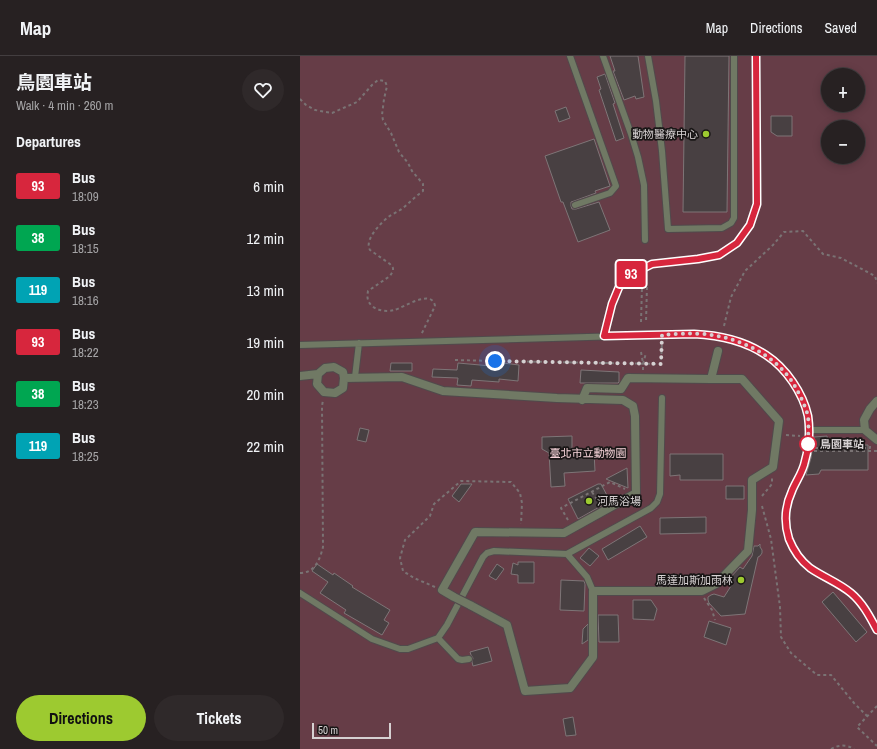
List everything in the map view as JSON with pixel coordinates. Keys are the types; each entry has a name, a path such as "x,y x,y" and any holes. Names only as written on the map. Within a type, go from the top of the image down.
{"street":[{"path":"711,379 718,351"},
{"path":"300,376 318,374 325,368 334,367 343,372 344,378 342,388 335,393 324,392 317,384 318,374"},
{"path":"344,378 402,377 443,391 582,400 623,400 632,406 635,416 635,494 564,533 475,532 442,590 507,625 525,691 570,688 592,657 593,591 702,591 716,584 748,551 752,510 752,480 773,467 778,421 742,379 628,378 621,389 587,388 582,400"},
{"path":"874,441 864,430 864,420 870,409 877,401"}],"lane":[{"path":"570,56 616,186 610,193 575,206"},
{"path":"603,56 638,157 644,185 645,240"},
{"path":"648,56 656,101 662,151 668,229 722,228 731,223 734,218 734,56"},
{"path":"604,336 612,304 619,287 632,274 652,264 719,255 737,243 750,225 757,204 756,56"},
{"path":"300,345 694,334 718,337 751,347 766,355 780,367 790,379 797,389 808,416 807,451 804,465 788,502 786,513 786,526 789,538 802,560 810,568 851,593 866,609 877,630"},
{"path":"355,377 359,343"},
{"path":"300,593 372,639 389,646 400,649 408,649 438,638 483,557 487,553 494,551 567,554 651,508 657,502 660,494 662,398"},
{"path":"808,430 864,430"},
{"path":"567,554 587,577 593,591"},
{"path":"438,638 458,659 462,660 469,658"}],"path":[{"path":"300,100 315,110 332,112 357,102 378,80 385,81 388,86 383,107 383,120 391,133 398,152 423,184 423,191 387,218 372,234 368,247 390,264 393,271 390,276 368,291 367,298 374,308 389,311 421,298 427,298 435,302 436,306 417,342"},
{"path":"724,326 731,297 745,271 773,245 784,232 803,231 823,254 841,258 875,276 877,283"},
{"path":"641,322 642,286 647,286 646,322"},
{"path":"455,360 661,364 662,335"},
{"path":"640,352 643,364"},
{"path":"643,378 643,364 646,352"},
{"path":"300,573 304,573 312,569 320,559 323,547 322,406 324,392"},
{"path":"777,435 800,436"},
{"path":"816,442 816,448 870,448 874,441"},
{"path":"812,451 877,452"},
{"path":"760,498 772,484 773,467"},
{"path":"442,590 414,578 403,571 400,558 405,540 430,516 434,504 461,480 511,482 520,493 522,502 521,533"},
{"path":"572,529 561,508 610,482 635,494"},
{"path":"592,492 604,512"},
{"path":"762,505 772,540 780,607 781,637 791,652 817,674 831,675 867,716"},
{"path":"702,591 705,600 712,610 715,620"},
{"path":"877,706 857,727 877,746"},
{"path":"830,749 840,745 854,749"}],"green space":[{"name":"臺北市立動物園","path":"300,56 877,56 877,749 300,749"}],"building":[{"path":"610,56 638,56 644,97 636,99 635,96 624,100 613,71 615,71"},
{"name":"動物醫療中心","path":"685,56 729,56 727,212 683,212"},
{"path":"605,74 615,103 613,104 624,138 616,141 599,90 601,89 597,77"},
{"path":"566,107 570,118 559,122 555,111"},
{"path":"771,116 792,116 792,136 777,136 771,132"},
{"path":"594,139 610,186 571,202 571,206 572,209 576,209 599,202 610,230 578,242 563,202 561,202 545,156"},
{"path":"391,363 412,363 412,371 390,371"},
{"path":"458,363 502,367 503,363 519,365 518,381 499,379 499,382 472,380 471,386 457,385 458,378 432,377 433,369 457,370"},
{"path":"581,370 619,372 619,382 580,383"},
{"path":"360,428 369,430 366,442 357,440"},
{"path":"572,436 572,453 594,452 595,471 564,473 565,486 551,487 549,453 542,449 542,437"},
{"name":"鳥園車站","path":"827,436 828,445 868,445 868,470 821,470 819,474 806,475 811,458 814,437"},
{"path":"670,454 723,454 723,480 680,480 680,475 670,476"},
{"path":"627,468 628,488 606,479"},
{"path":"461,484 472,484 459,502 452,496"},
{"name":"河馬浴場","path":"598,484 601,484 610,501 578,519 568,499"},
{"path":"726,486 744,486 744,499 726,499"},
{"path":"706,517 706,533 660,534 660,518"},
{"path":"640,526 647,537 608,560 602,549"},
{"name":"馬達加斯加雨林","path":"760,544 762,553 758,557 745,614 721,616 709,603 708,597 714,594 724,597 731,586 729,579 740,567 743,569 752,556 754,546 758,546"},
{"path":"589,548 599,556 590,566 580,558"},
{"path":"518,562 534,562 534,583 518,583 518,575 511,574 513,563 518,565"},
{"path":"317,564 333,575 334,573 353,586 352,587 390,610 384,620 389,623 382,635 344,613 346,610 320,593 328,582 312,571"},
{"path":"497,564 504,569 496,580 489,576"},
{"path":"561,580 584,581 584,611 560,610"},
{"path":"833,592 867,632 856,642 822,602"},
{"path":"633,600 651,600 657,609 654,620 633,619"},
{"path":"598,615 618,615 619,642 599,642"},
{"path":"709,621 731,628 726,645 704,637"},
{"path":"588,624 588,640 582,644 583,629"},
{"path":"488,647 492,661 473,666 473,658 470,652"},
{"path":"573,717 576,735 566,736 563,719"}],"bus line":[{"name":"93","path":"756,56 757,204 750,225 737,243 719,255 652,264 632,274 619,287 612,304 604,336 705,334 735,341 751,347 766,355 780,367 797,389 808,416 806,460 799,478 792,490 786,513 786,526 789,538 795,550 810,568 851,593 866,609 877,630"}],"place":[{"name":"動物醫療中心","path":"706,134"},
{"name":"鳥園車站","path":"808,444"},
{"name":"河馬浴場","path":"589,501"},
{"name":"馬達加斯加雨林","path":"741,580"}],"route":[{"path":"495,361 661,364 662,335 705,334 735,341 766,355 780,367 790,379 797,389 808,416 808,444"}]}
